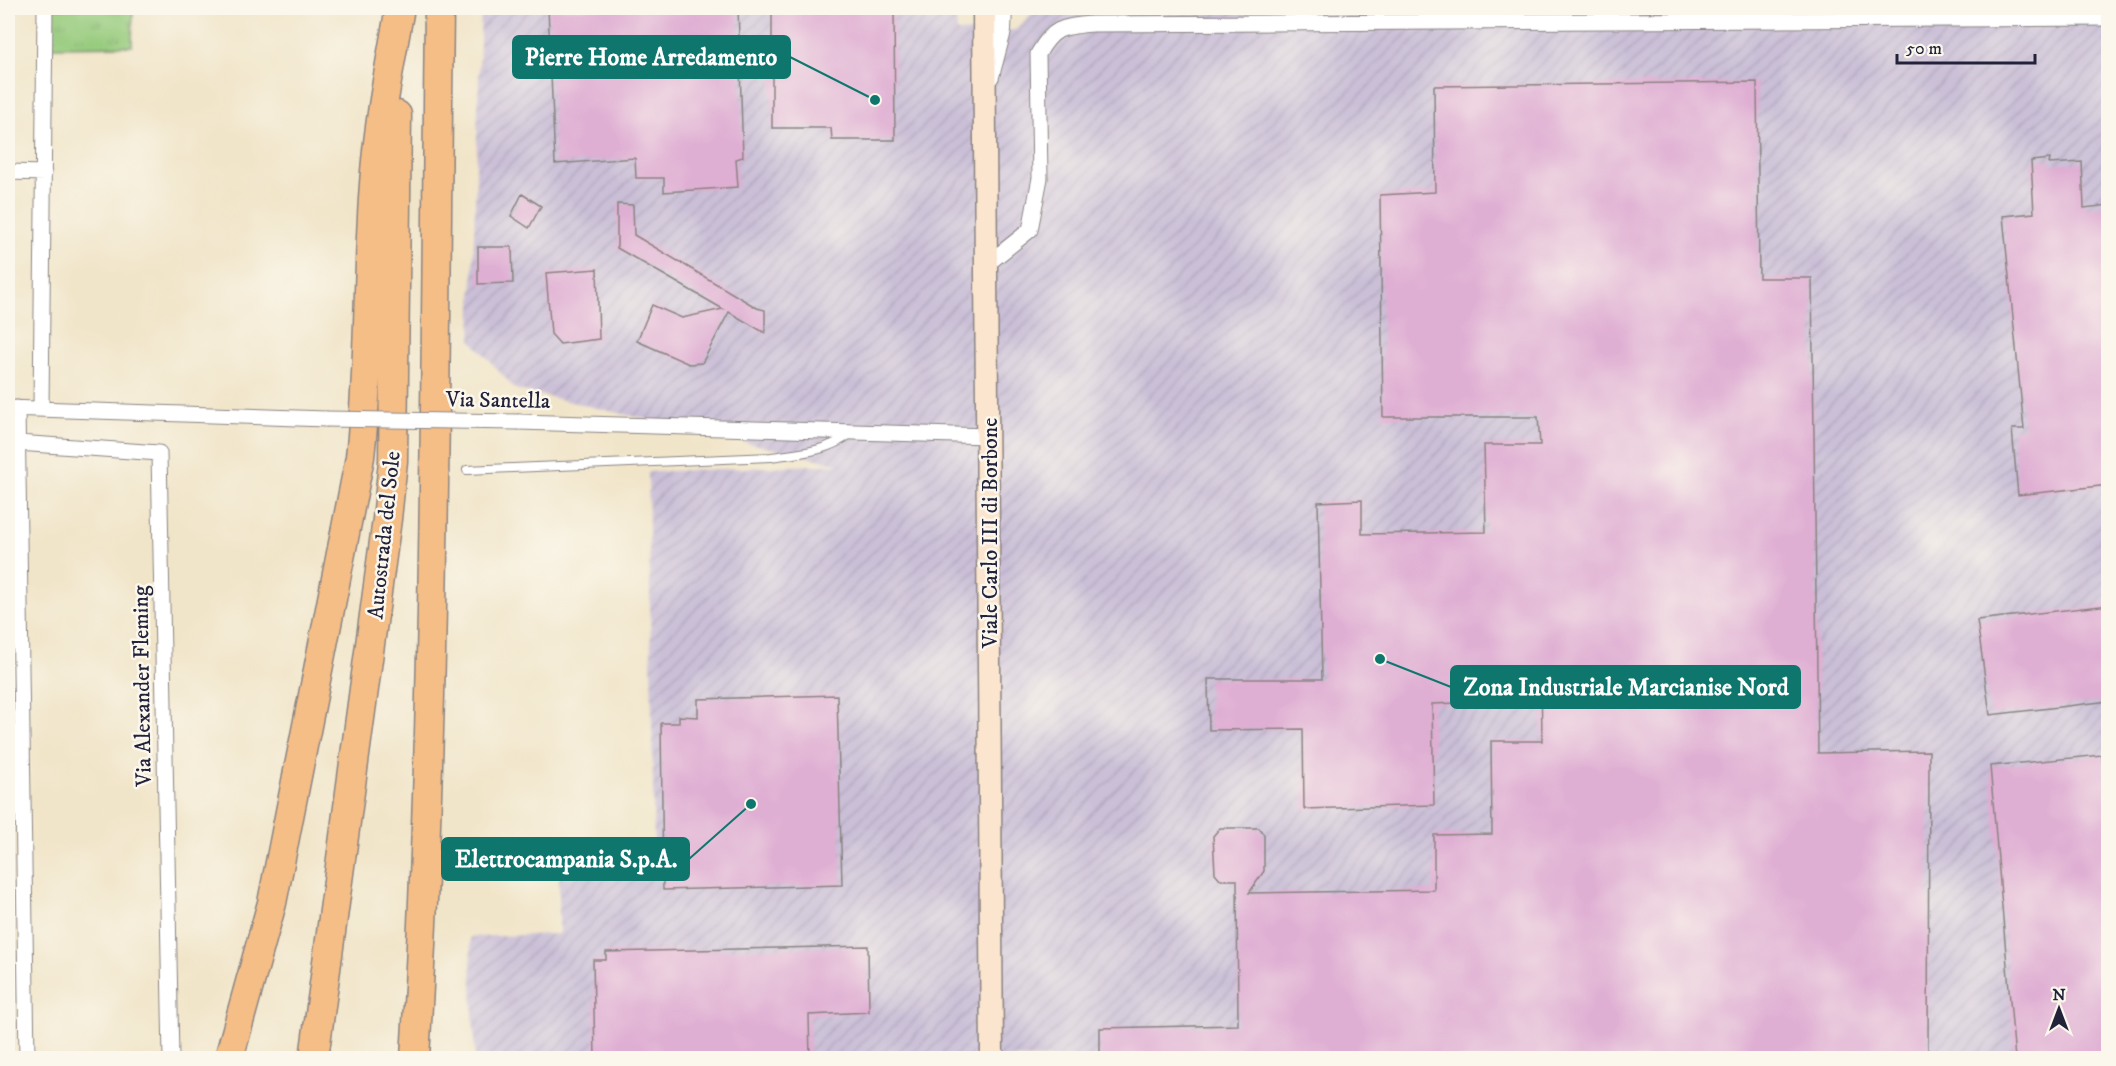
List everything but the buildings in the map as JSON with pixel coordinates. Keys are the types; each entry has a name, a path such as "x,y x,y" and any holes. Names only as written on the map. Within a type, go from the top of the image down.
{"highway":[{"name":"Autostrada del Sole","path":"415,1059 434,522 439,8"},
{"name":"Autostrada del Sole","path":"314,1059 393,461 399,10"},
{"path":"230,1059 272,903 360,457 366,400 374,183 382,107 399,10"},
{"path":"418,1004 426,1059"}],"main road":[{"name":"Viale Carlo III di Borbone","path":"984,8 992,1059"}],"street":[{"path":"41,409 45,8"},
{"path":"985,93 1000,31 1002,8"},
{"path":"986,265 1030,230 1040,178 1038,54 1048,37 1066,26 1092,24 2109,18"},
{"path":"8,172 44,173"},
{"path":"12,408 18,443 27,1059"},
{"name":"Via Santella","path":"12,408 988,436"},
{"name":"Via Alexander Fleming","path":"18,443 159,453 171,1059"}],"lane":[{"path":"467,470 771,457 818,450 838,444 853,432"}],"shaded area":[{"path":"481,8 956,8 957,32 1015,30 1038,8 2108,8 2108,1058 475,1058 470,937 559,934 559,853 654,847 648,472 839,464 515,389 471,340"}],"green space":[{"path":"51,8 133,8 132,46 51,47"}],"place":[{"name":"Pierre Home Arredamento","path":"875,100"},
{"name":"Zona Industriale Marcianise Nord","path":"1380,659"},
{"name":"Elettrocampania S.p.A.","path":"751,804"}]}
